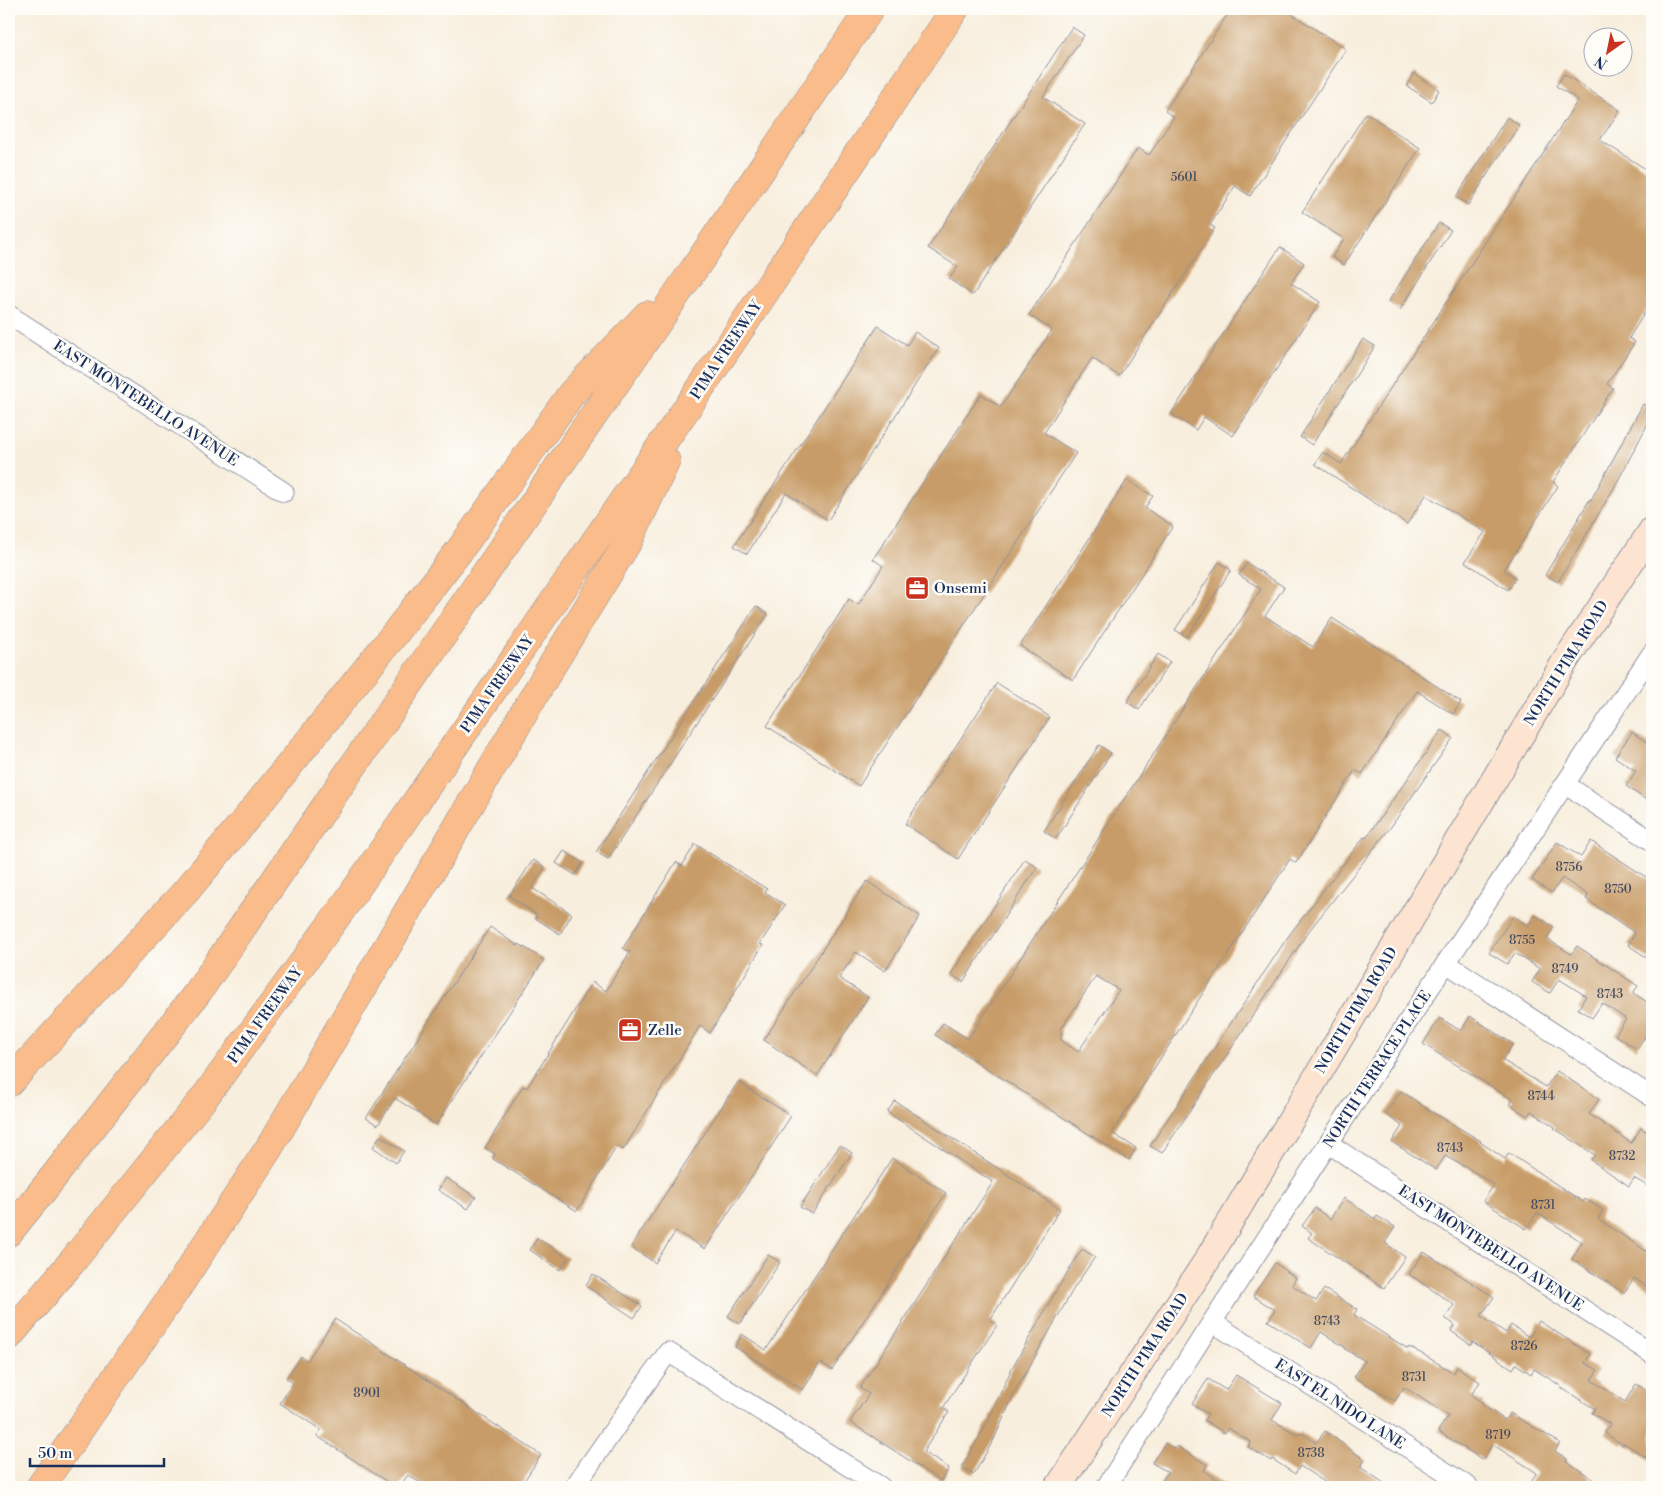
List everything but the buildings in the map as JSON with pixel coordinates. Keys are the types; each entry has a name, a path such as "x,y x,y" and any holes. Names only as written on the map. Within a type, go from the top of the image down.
{"highway":[{"path":"9,1232 198,992 704,256 870,9"},
{"name":"PIMA FREEWAY","path":"9,1336 72,1263 204,1098 345,905 702,386 955,9"},
{"path":"9,1083 186,891 255,808 393,636 458,551 572,393 704,256"},
{"path":"45,1483 214,1234 297,1101 548,672 629,540 702,386"}],"main road":[{"name":"NORTH PIMA ROAD","path":"1058,1487 1206,1262 1558,673 1652,530"}],"street":[{"name":"EAST MONTEBELLO AVENUE","path":"9,315 284,492"},
{"name":"NORTH TERRACE PLACE","path":"1106,1487 1446,962 1652,654"},
{"path":"1566,785 1652,841"},
{"path":"1446,962 1652,1097"},
{"name":"EAST MONTEBELLO AVENUE","path":"1329,1144 1652,1354"},
{"name":"EAST EL NIDO LANE","path":"1212,1322 1469,1487"},
{"path":"574,1487 668,1352 881,1487"}],"place":[{"name":"Onsemi","path":"917,588"},
{"name":"Zelle","path":"630,1030"}]}
